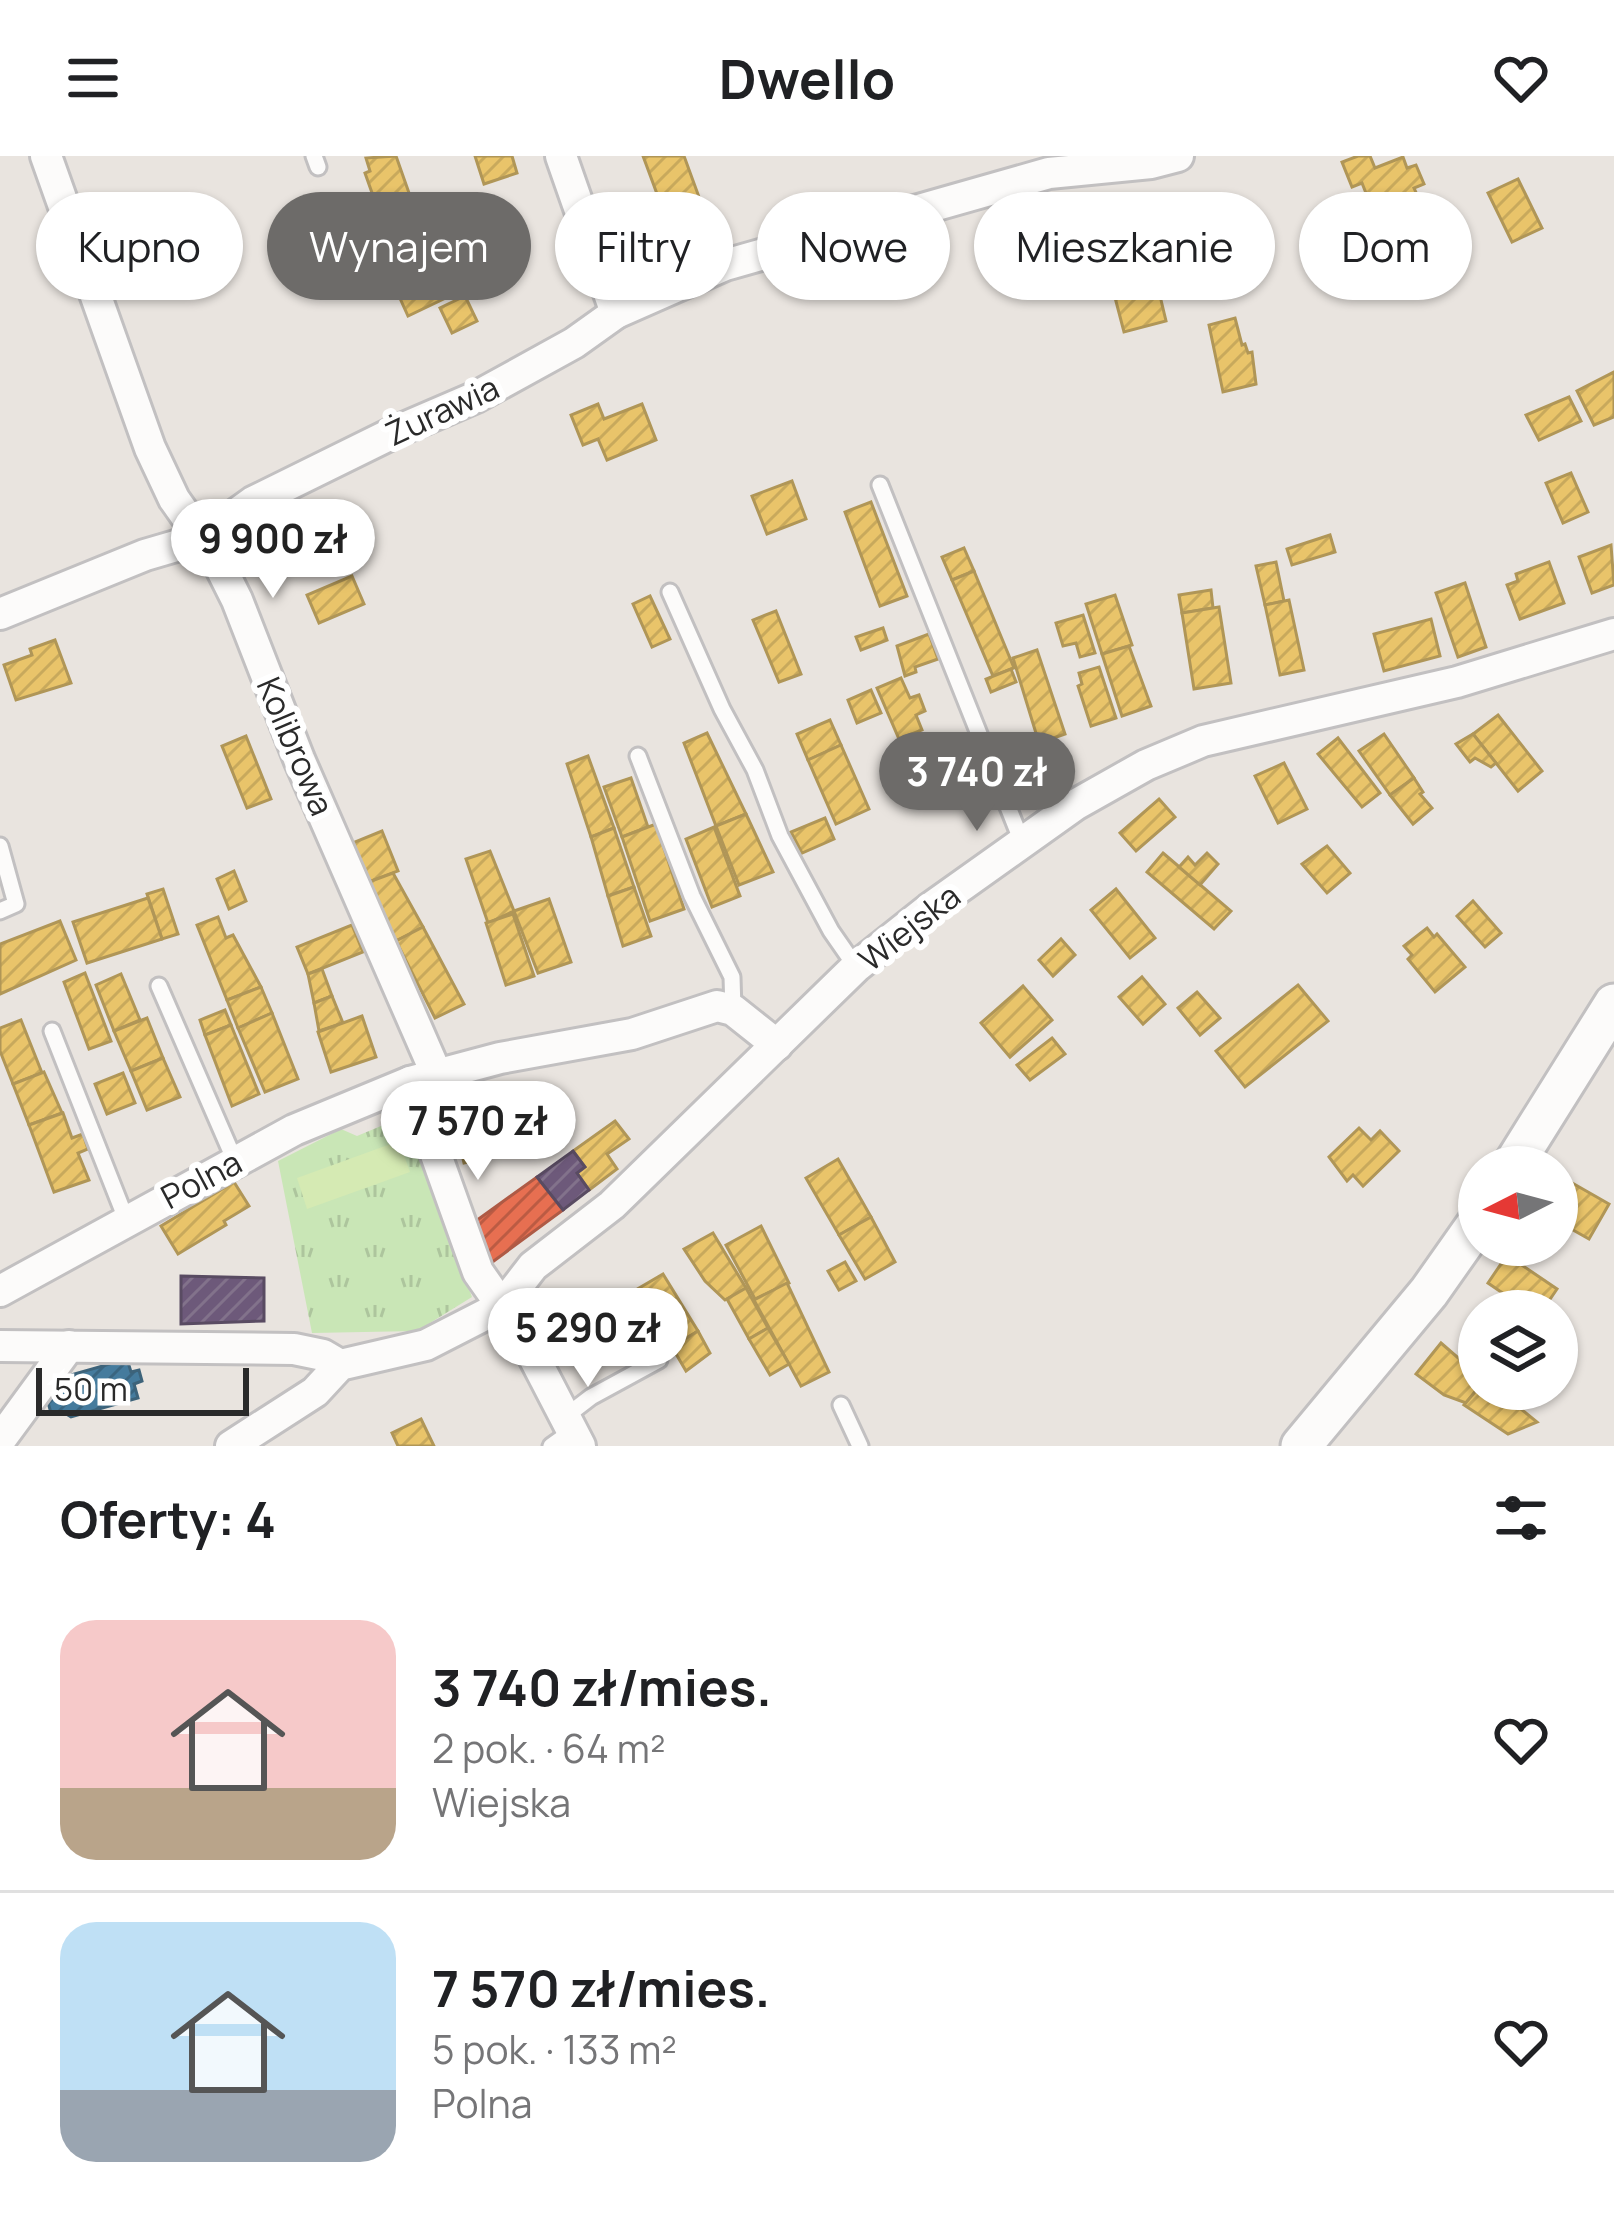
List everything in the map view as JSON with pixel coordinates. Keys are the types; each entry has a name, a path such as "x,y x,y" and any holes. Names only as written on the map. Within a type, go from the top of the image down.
{"street":[{"name":"Kolibrowa","path":"46,156 150,448 174,499 237,600 423,1078"},
{"path":"561,156 616,313"},
{"name":"Żurawia","path":"0,614 145,555 202,538 253,502 397,430 476,397 574,343 616,313 724,266 1049,173 1178,156"},
{"name":"Wiejska","path":"231,1446 315,1392 340,1365 425,1345 502,1306 533,1266 612,1205 856,968 929,908 1111,785 1203,741 1457,682 1614,634"},
{"path":"1525,1146 1614,1004"},
{"name":"Polna","path":"0,1291 294,1130 423,1078 587,1045 717,1006 733,1010"},
{"path":"733,1010 777,1045"},
{"path":"423,1078 454,1213 478,1272 531,1349 567,1435"},
{"path":"1301,1446 1458,1251"},
{"path":"0,1346 294,1349 323,1355 340,1365"},
{"path":"0,1440 69,1346"}],"lane":[{"path":"880,485 1022,842"},
{"path":"670,592 755,770 780,836 856,968"},
{"path":"638,756 692,896 732,977 733,1010"},
{"path":"0,846 16,904 0,911"},
{"path":"159,986 235,1161"},
{"path":"52,1031 126,1219"},
{"path":"567,1435 591,1397 659,1360"},
{"path":"841,1405 860,1446"}],"green space":[{"path":"405,1116 472,1297 417,1331 312,1333 278,1161 341,1129 357,1136"},
{"path":"399,1141 410,1172 307,1209 297,1178"}],"building: Mieszkania":[{"path":"396,156 409,192 372,192 366,158"},
{"path":"475,156 512,156 517,173 484,184"},
{"path":"643,156 684,156 697,192 656,192"},
{"path":"1370,156 1375,168 1403,157 1407,168 1416,165 1424,184 1414,188 1416,192 1366,192 1362,183 1352,187 1342,162"},
{"path":"1518,179 1542,228 1512,242 1488,193"},
{"path":"401,300 441,300 408,316"},
{"path":"467,300 477,321 452,333 440,308"},
{"path":"1116,300 1161,300 1166,321 1124,332"},
{"path":"1235,318 1242,345 1252,352 1256,384 1223,392 1209,325"},
{"path":"1614,372 1614,417 1594,425 1577,391"},
{"path":"1569,397 1581,421 1539,440 1526,415"},
{"path":"598,404 604,419 642,404 656,440 607,460 598,439 583,445 571,415"},
{"path":"1571,473 1588,512 1563,523 1546,483"},
{"path":"792,481 806,519 767,534 752,496"},
{"path":"871,502 907,596 880,606 845,512"},
{"path":"1330,535 1335,552 1292,565 1287,549"},
{"path":"1611,545 1614,585 1592,593 1579,557"},
{"path":"964,548 974,571 952,580 942,557"},
{"path":"1276,562 1284,601 1265,605 1256,566"},
{"path":"1549,562 1564,603 1520,619 1507,585 1518,581 1516,574"},
{"path":"974,571 1014,668 993,676 952,580"},
{"path":"352,576 364,604 319,623 307,595"},
{"path":"1465,583 1486,647 1458,657 1436,593"},
{"path":"1211,590 1213,608 1182,613 1179,595"},
{"path":"1115,595 1132,645 1102,654 1086,604"},
{"path":"650,596 670,639 652,647 633,604"},
{"path":"1289,600 1304,670 1280,675 1265,605"},
{"path":"1219,607 1231,683 1194,689 1182,613"},
{"path":"776,611 801,674 779,682 753,620"},
{"path":"1083,615 1095,653 1080,657 1076,643 1063,646 1056,623"},
{"path":"1431,619 1440,656 1384,671 1374,634"},
{"path":"883,628 887,640 861,650 856,637"},
{"path":"929,634 938,659 905,676 897,646"},
{"path":"55,640 71,683 16,700 4,665"},
{"path":"1129,646 1151,706 1122,716 1102,654"},
{"path":"1037,650 1065,734 1039,743 1013,658"},
{"path":"1099,667 1116,718 1091,726 1078,686 1082,684 1079,673"},
{"path":"1011,669 1016,682 991,692 986,679"},
{"path":"901,678 910,698 919,695 925,711 916,715 922,730 899,739 877,688"},
{"path":"871,690 881,713 857,723 848,700"},
{"path":"1498,715 1542,771 1518,791 1473,734"},
{"path":"830,720 841,745 808,760 797,734"},
{"path":"707,733 746,814 716,826 684,743"},
{"path":"1384,734 1414,778 1390,795 1359,751"},
{"path":"1473,734 1496,763 1491,767 1475,758 1470,762 1456,744"},
{"path":"246,736 271,799 247,808 222,746"},
{"path":"1338,738 1380,793 1362,807 1318,754"},
{"path":"841,745 869,809 836,824 808,760"},
{"path":"588,756 614,828 591,837 567,764"},
{"path":"1284,763 1307,809 1278,823 1255,776"},
{"path":"631,778 648,827 622,837 604,787"},
{"path":"1414,778 1432,808 1413,824 1390,795"},
{"path":"1159,799 1175,817 1136,851 1120,833"},
{"path":"746,814 773,872 739,885 716,826"},
{"path":"825,818 834,839 802,853 791,832"},
{"path":"656,824 684,909 650,921 622,837"},
{"path":"714,827 740,896 712,907 686,839"},
{"path":"614,828 634,887 608,896 591,837"},
{"path":"382,831 398,871 366,883 350,844"},
{"path":"1327,846 1350,873 1327,893 1302,864"},
{"path":"490,851 514,911 488,923 466,859"},
{"path":"1163,853 1231,911 1214,929 1147,872"},
{"path":"1207,853 1218,864 1200,885 1179,867 1188,857 1195,865"},
{"path":"234,871 246,901 229,909 217,879"},
{"path":"393,873 423,927 396,941 366,883"},
{"path":"634,887 651,936 623,946 608,896"},
{"path":"163,889 178,934 162,939 147,894"},
{"path":"1116,889 1155,938 1130,958 1091,910"},
{"path":"148,898 162,939 87,963 73,922"},
{"path":"549,899 571,962 538,973 514,911"},
{"path":"1473,901 1501,933 1485,947 1457,916"},
{"path":"513,914 534,976 506,985 486,923"},
{"path":"218,917 226,938 233,935 261,987 227,1000 197,925"},
{"path":"60,921 76,960 0,994 0,944"},
{"path":"352,925 363,952 308,974 297,947"},
{"path":"423,927 464,1004 435,1018 396,941"},
{"path":"1427,928 1465,967 1435,992 1408,959 1412,955 1404,946"},
{"path":"1061,939 1075,955 1053,976 1039,960"},
{"path":"322,969 332,996 314,1003 308,974"},
{"path":"85,973 111,1041 89,1049 64,982"},
{"path":"121,974 140,1020 114,1031 96,985"},
{"path":"1142,977 1165,1004 1143,1024 1119,997"},
{"path":"1298,985 1328,1021 1245,1087 1216,1051"},
{"path":"1023,986 1052,1020 1010,1057 981,1023"},
{"path":"261,987 272,1013 238,1028 227,1000"},
{"path":"1197,992 1220,1018 1200,1035 1178,1008"},
{"path":"332,996 343,1023 319,1031 314,1003"},
{"path":"225,1010 231,1025 205,1035 200,1020"},
{"path":"272,1013 298,1079 265,1092 238,1028"},
{"path":"362,1016 376,1057 331,1072 318,1032"},
{"path":"147,1018 163,1058 131,1071 114,1031"},
{"path":"21,1020 42,1073 13,1084 0,1051 0,1028"},
{"path":"231,1025 259,1094 232,1106 205,1035"},
{"path":"1052,1038 1065,1054 1030,1080 1017,1065"},
{"path":"163,1058 180,1097 147,1110 131,1071"},
{"path":"44,1072 62,1113 29,1125 13,1084"},
{"path":"123,1073 135,1103 107,1114 95,1084"},
{"path":"484,1112 486,1122 501,1118 509,1153 464,1163 456,1128 471,1125 469,1115"},
{"path":"63,1113 72,1138 83,1134 88,1149 78,1153 89,1180 54,1192 29,1125"},
{"path":"615,1121 629,1139 607,1154 617,1169 589,1190 577,1173 585,1167 573,1151"},
{"path":"1359,1128 1371,1140 1380,1131 1399,1151 1363,1186 1353,1175 1347,1181 1329,1157"},
{"path":"838,1159 871,1217 839,1235 806,1178"},
{"path":"234,1182 249,1206 178,1254 161,1226"},
{"path":"1578,1186 1609,1204 1589,1239 1578,1233"},
{"path":"871,1217 895,1262 865,1279 839,1235"},
{"path":"761,1226 789,1283 755,1299 726,1245"},
{"path":"713,1233 746,1288 725,1300 705,1281 684,1249"},
{"path":"845,1262 856,1281 839,1290 828,1271"},
{"path":"1500,1266 1523,1266 1557,1289 1498,1290 1488,1283"},
{"path":"663,1274 698,1331 672,1347 634,1291"},
{"path":"787,1283 829,1372 801,1386 754,1300"},
{"path":"746,1288 768,1328 749,1339 727,1299"},
{"path":"768,1328 789,1364 770,1375 749,1339"},
{"path":"698,1331 710,1353 686,1371 672,1347"},
{"path":"1441,1343 1458,1358 1458,1400 1444,1395 1416,1374"},
{"path":"1472,1410 1522,1410 1537,1422 1508,1434"},
{"path":"421,1419 434,1446 398,1446 392,1433"}],"building: Handel":[{"path":"537,1177 563,1210 491,1263 469,1226"}],"building: Biura":[{"path":"573,1151 585,1167 577,1173 589,1190 563,1210 537,1177"},
{"path":"181,1276 264,1278 264,1321 181,1324"}],"building: Publiczne":[{"path":"127,1359 131,1372 139,1370 142,1381 134,1384 138,1398 71,1417 51,1413 45,1392 60,1378"}]}
